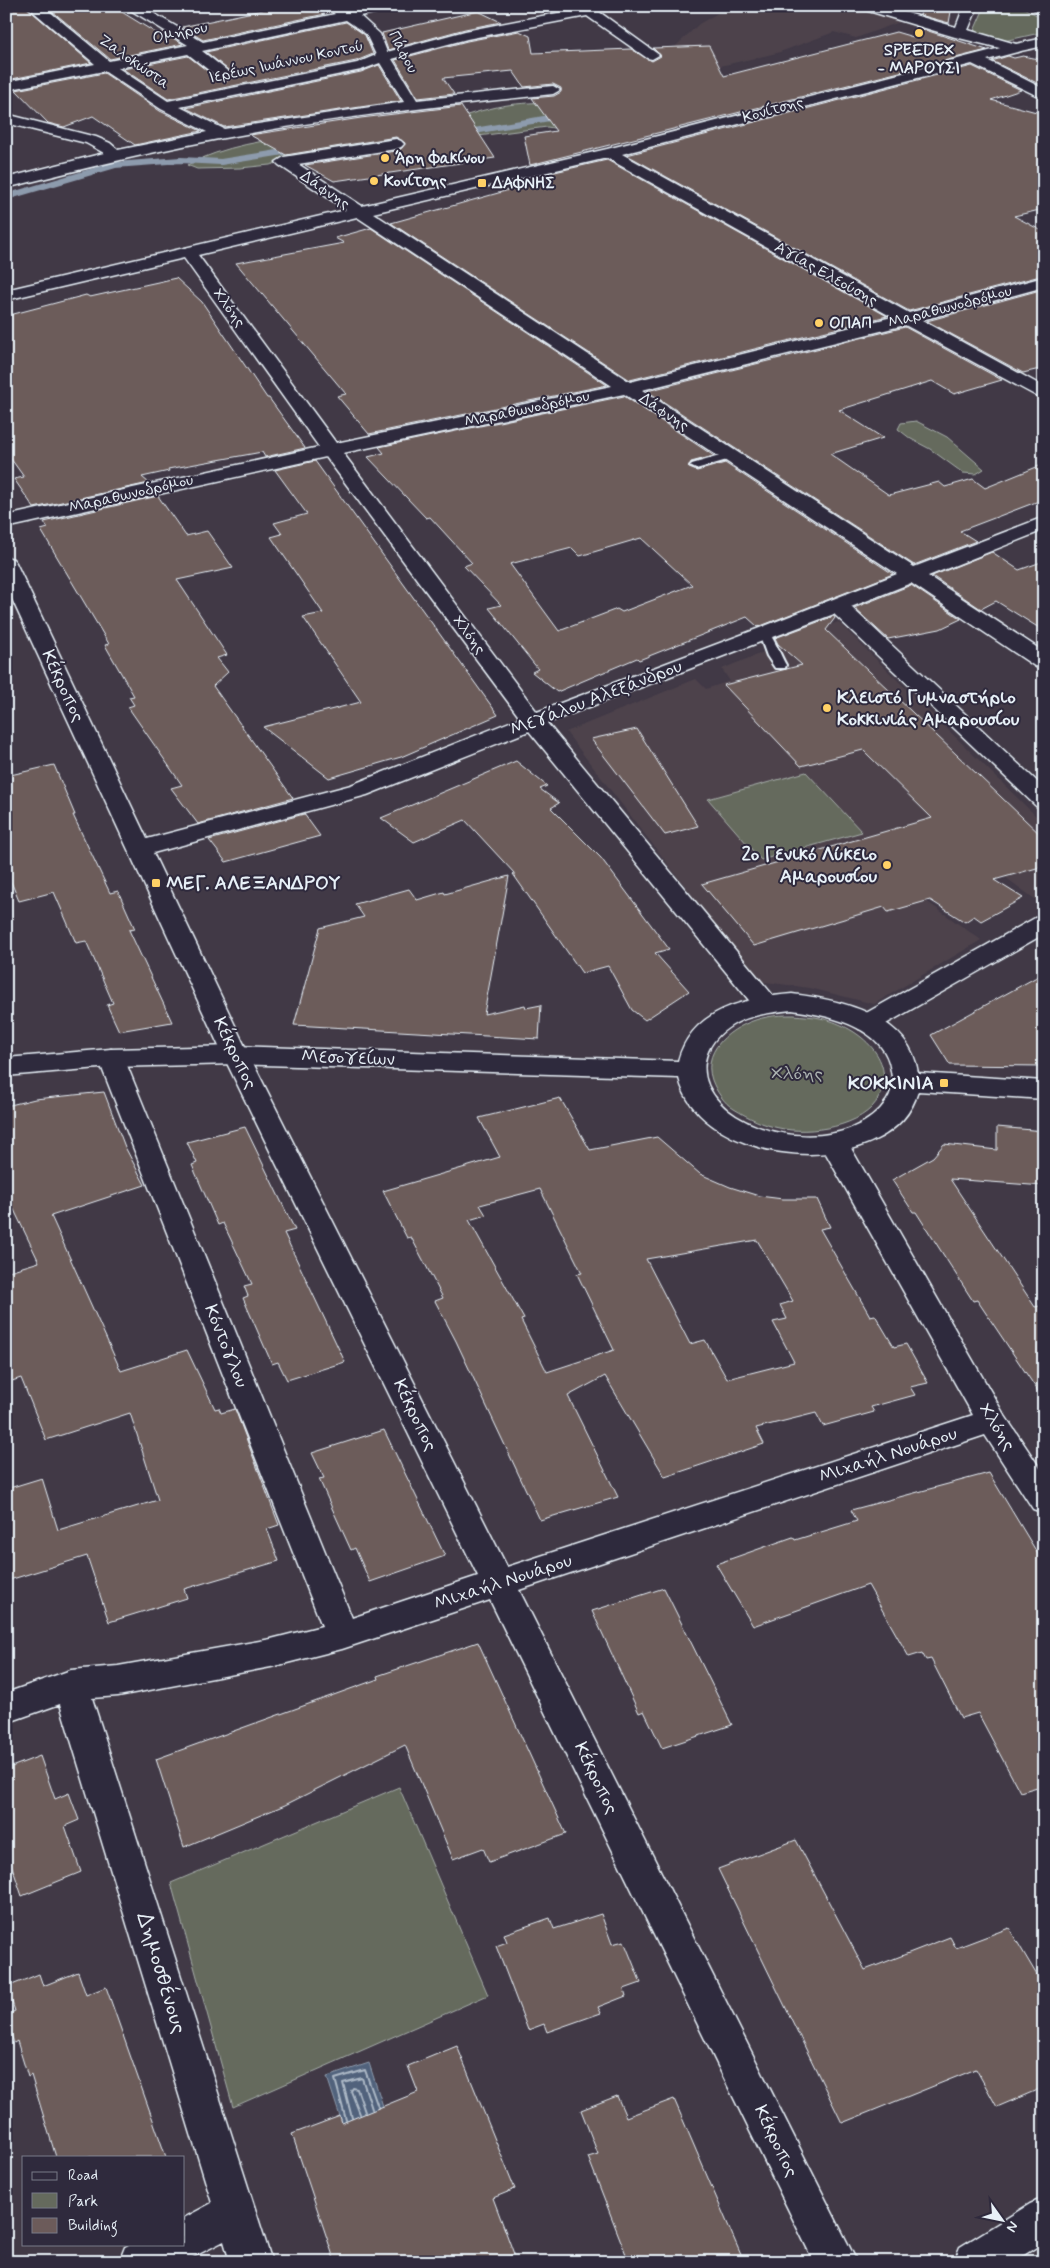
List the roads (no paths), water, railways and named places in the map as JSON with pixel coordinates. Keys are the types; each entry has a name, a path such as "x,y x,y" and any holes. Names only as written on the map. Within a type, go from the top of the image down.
{"street":[{"name":"Ζαλοκώστα","path":"34,6 101,62 166,106 222,134"},
{"path":"131,6 193,45 225,76"},
{"name":"Πάφου","path":"331,6 374,34 384,56 413,105"},
{"name":"Ομήρου","path":"6,86 101,62 389,6"},
{"path":"867,6 960,34 1016,48"},
{"path":"960,34 971,6"},
{"path":"1036,6 1044,11"},
{"path":"585,9 652,55"},
{"name":"Ιερέως Ιωάννου Κοντού","path":"166,106 347,69 371,63 384,56 484,31 585,9"},
{"path":"975,38 981,46 977,57 1044,96"},
{"name":"Κονίτσης","path":"6,295 609,153 977,57 1044,42"},
{"path":"6,75 101,62"},
{"path":"6,183 115,155 305,119 553,90"},
{"path":"8,111 23,122 90,140 105,146 115,155"},
{"name":"Δάφνης","path":"396,144 284,162 1044,662"},
{"name":"Αγίας Ελεούσης","path":"609,153 1044,395"},
{"name":"Χλόης","path":"188,252 331,450 533,721 766,1004"},
{"name":"Μαραθωνοδρόμου","path":"6,522 331,450 627,388 906,319 1044,282"},
{"name":"Μεγάλου Αλεξάνδρου","path":"140,849 359,790 400,776 533,721 765,634 910,574 1044,523"},
{"name":"Κέκροπος","path":"6,563 236,1055 836,2262"},
{"path":"836,605 1044,801"},
{"path":"868,1023 1044,923"},
{"path":"792,1002 820,1005 845,1012 868,1023 884,1035 896,1049 904,1065 906,1081 901,1102 886,1120 863,1134 834,1143 801,1145 766,1140 736,1129 712,1112 696,1091 690,1070 695,1047 711,1027 736,1012 766,1004 792,1002"},
{"name":"Μεσογείων","path":"6,1067 111,1058 236,1055 690,1070"},
{"name":"Κόντογλου","path":"111,1058 342,1635"},
{"path":"906,1081 1044,1090"},
{"name":"Χλόης","path":"834,1143 992,1421 1044,1500"},
{"name":"Μιχαήλ Νουάρου","path":"6,1708 71,1685 118,1681 271,1653 342,1635 992,1421"},
{"name":"Δημοσθένους","path":"71,1685 251,2262"},
{"path":"185,2239 236,2213"},
{"path":"975,2262 1044,2218"},
{"path":"140,2262 170,2246"}],"lane":[{"path":"696,466 730,456"},
{"path":"765,634 773,656 780,665"}],"water":[{"path":"369,2063 391,2131 347,2138 327,2077"}],"waterway":[{"path":"463,133 561,116"},
{"path":"356,142 413,138"},
{"path":"6,197 115,165 181,160 221,162 296,150"}],"place":[{"name":"SPEEDEX - ΜΑΡΟΥΣΙ","path":"919,33"},
{"name":"Άρη Φακίνου","path":"385,158"},
{"name":"Κονίτσης","path":"374,181"},
{"name":"ΔΑΦΝΗΣ","path":"482,183"},
{"name":"ΟΠΑΠ","path":"819,323"},
{"name":"Κλειστό Γυμναστήριο Κοκκινιάς Αμαρουσίου","path":"827,708"},
{"name":"2ο Γενικό Λύκειο Αμαρουσίου","path":"887,865"},
{"name":"ΜΕΓ. ΑΛΕΞΑΝΔΡΟΥ","path":"156,883"},
{"name":"ΚΟΚΚΙΝΙΑ","path":"944,1083"}]}
